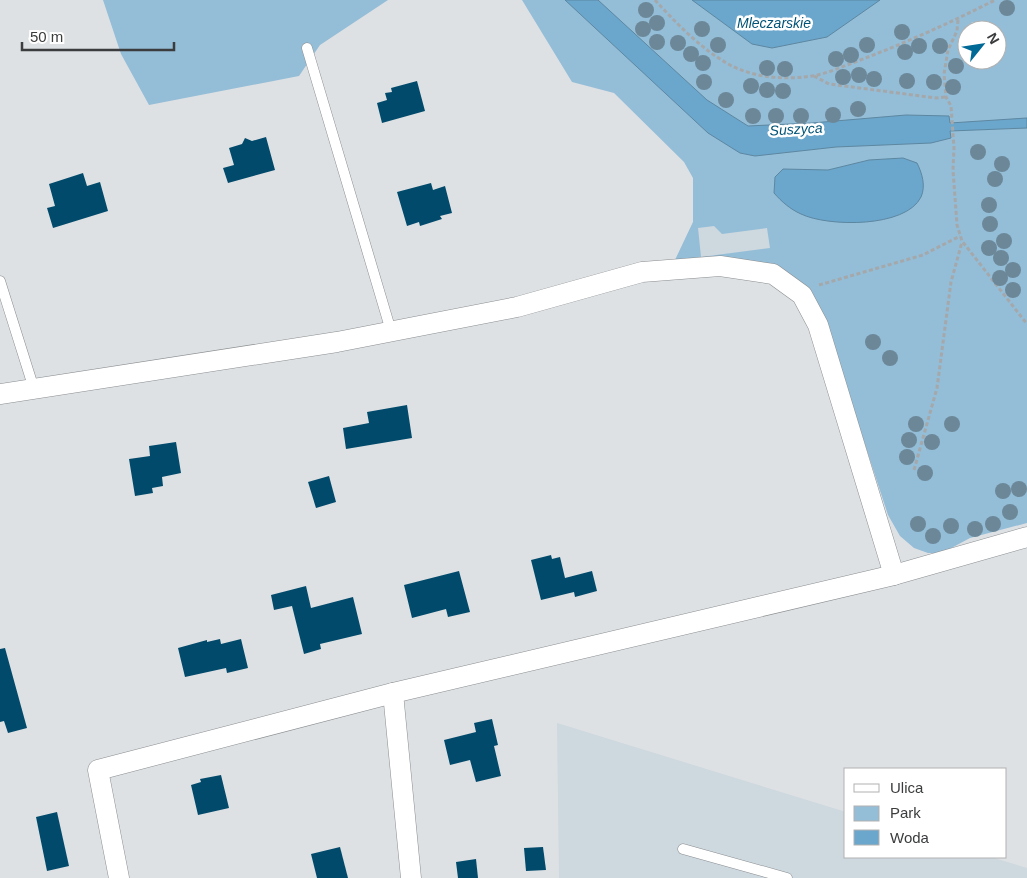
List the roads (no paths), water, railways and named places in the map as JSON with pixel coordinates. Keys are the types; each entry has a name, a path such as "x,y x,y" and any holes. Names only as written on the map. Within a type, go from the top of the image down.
{"street":[{"path":"0,394 328,343 517,307 642,272 720,266 773,274 802,295 818,324 894,575"},
{"path":"119,878 98,770 393,693 894,575 1027,537"},
{"path":"393,693 411,878"}],"lane":[{"path":"307,48 391,331"},
{"path":"0,281 34,389"},
{"path":"683,849 787,878"}],"water":[{"name":"Suszyca","path":"565,0 598,0 707,100 748,126 906,115 949,116 950,123 1027,118 1027,128 950,131 951,138 931,143 836,147 755,156 740,153 708,133"},
{"name":"Mleczarskie","path":"692,0 880,0 827,37 772,48 752,44"},
{"path":"903,158 917,163 923,180 923,188 921,197 913,207 900,215 866,222 847,223 829,221 813,218 793,210 774,193 775,177 783,169 828,170 869,160"}]}
